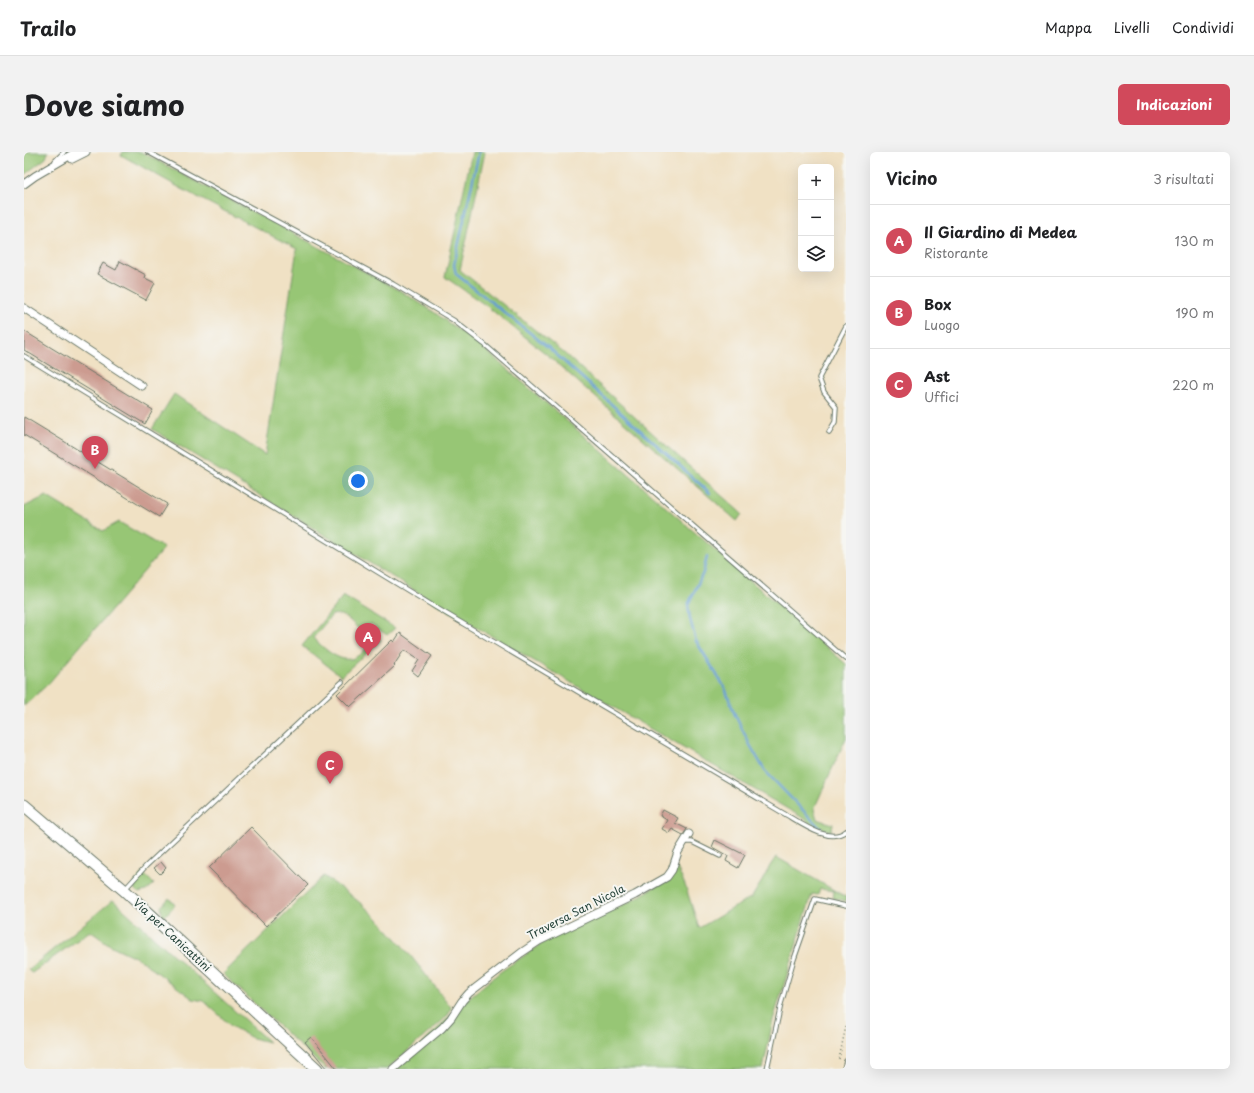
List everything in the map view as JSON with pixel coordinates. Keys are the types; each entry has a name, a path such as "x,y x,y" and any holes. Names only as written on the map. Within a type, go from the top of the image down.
{"main road":[{"name":"Via per Canicattini","path":"24,805 124,890 317,1069"},
{"name":"Via per Canicattini","path":"24,814 119,895 306,1069"}],"street":[{"path":"24,184 65,154 76,152"},
{"path":"49,167 86,152"},
{"path":"24,308 142,386"},
{"name":"Traversa San Nicola","path":"393,1069 442,1028 469,993 521,953 539,941 635,895 667,877 672,870 678,852 690,834"}],"lane":[{"path":"148,152 393,284 453,320 490,349 846,659"},
{"path":"830,432 835,422 836,408 824,392 819,378 846,326"},
{"path":"24,356 435,607 783,814 826,835 833,836 846,831"},
{"path":"124,890 146,866 342,682"},
{"path":"685,842 692,842 720,856"},
{"path":"767,1069 783,997 815,899 846,906"},
{"path":"844,1069 846,1061"}],"path":[{"path":"839,1062 846,1026"}],"green space":[{"path":"24,152 48,152 46,158 24,175"},
{"path":"123,152 141,152 399,290 431,310 482,347 846,664 846,738 814,809 817,819 833,824 831,831 814,826 798,815 435,603 152,429 174,394 265,455 297,249 182,189 121,155"},
{"path":"472,152 485,152 460,270 565,354 742,514 737,521 545,353 488,307 445,277"},
{"path":"46,496 103,531 119,522 164,548 48,684 24,706 24,507"},
{"path":"343,596 395,628 387,635 371,624 359,629 344,616 336,614 332,615 313,638 334,655 340,658 353,658 362,653 377,636 381,640 341,676 302,646"},
{"path":"776,857 846,897 846,901 833,898 834,891 820,889 818,895 812,894 773,1020 763,1069 397,1069 466,1000 500,972 549,939 633,900 665,881 677,868 685,885 699,928 752,897"},
{"path":"143,873 154,884 146,891 139,893 135,890 135,882"},
{"path":"324,876 358,901 387,928 451,1007 448,1015 442,1021 387,1069 325,1069 223,974"},
{"path":"169,898 175,905 164,917 161,907"},
{"path":"113,900 269,1042 252,1038 231,1026 204,1001 193,999 139,959 110,945 90,931 32,973 28,970"}],"building":[{"path":"120,261 146,275 145,278 155,283 146,300 97,274 103,263 116,270"},
{"path":"24,331 153,410 145,424 24,350"},
{"path":"24,417 167,504 159,517 24,435"},
{"path":"400,633 432,656 418,676 412,671 419,660 404,650 394,665 395,666 350,707 337,694 392,640 394,642"},
{"path":"663,810 678,818 675,823 687,829 683,835 672,829 669,833 662,829 667,820 660,816"},
{"path":"251,827 308,885 266,926 209,868"},
{"path":"715,840 745,855 738,868 726,861 728,856 712,847"},
{"path":"161,862 166,868 160,874 154,868"},
{"path":"311,1037 337,1069 327,1069 305,1042"}],"waterway":[{"path":"479,152 454,265 456,274 549,348 710,493"},
{"path":"707,557 703,573 688,605 696,641 725,688 735,715 765,771 820,828"}],"place":[{"name":"Box","path":"95,469"},
{"name":"Il Giardino di Medea","path":"368,656"},
{"name":"Ast","path":"330,784"}]}
